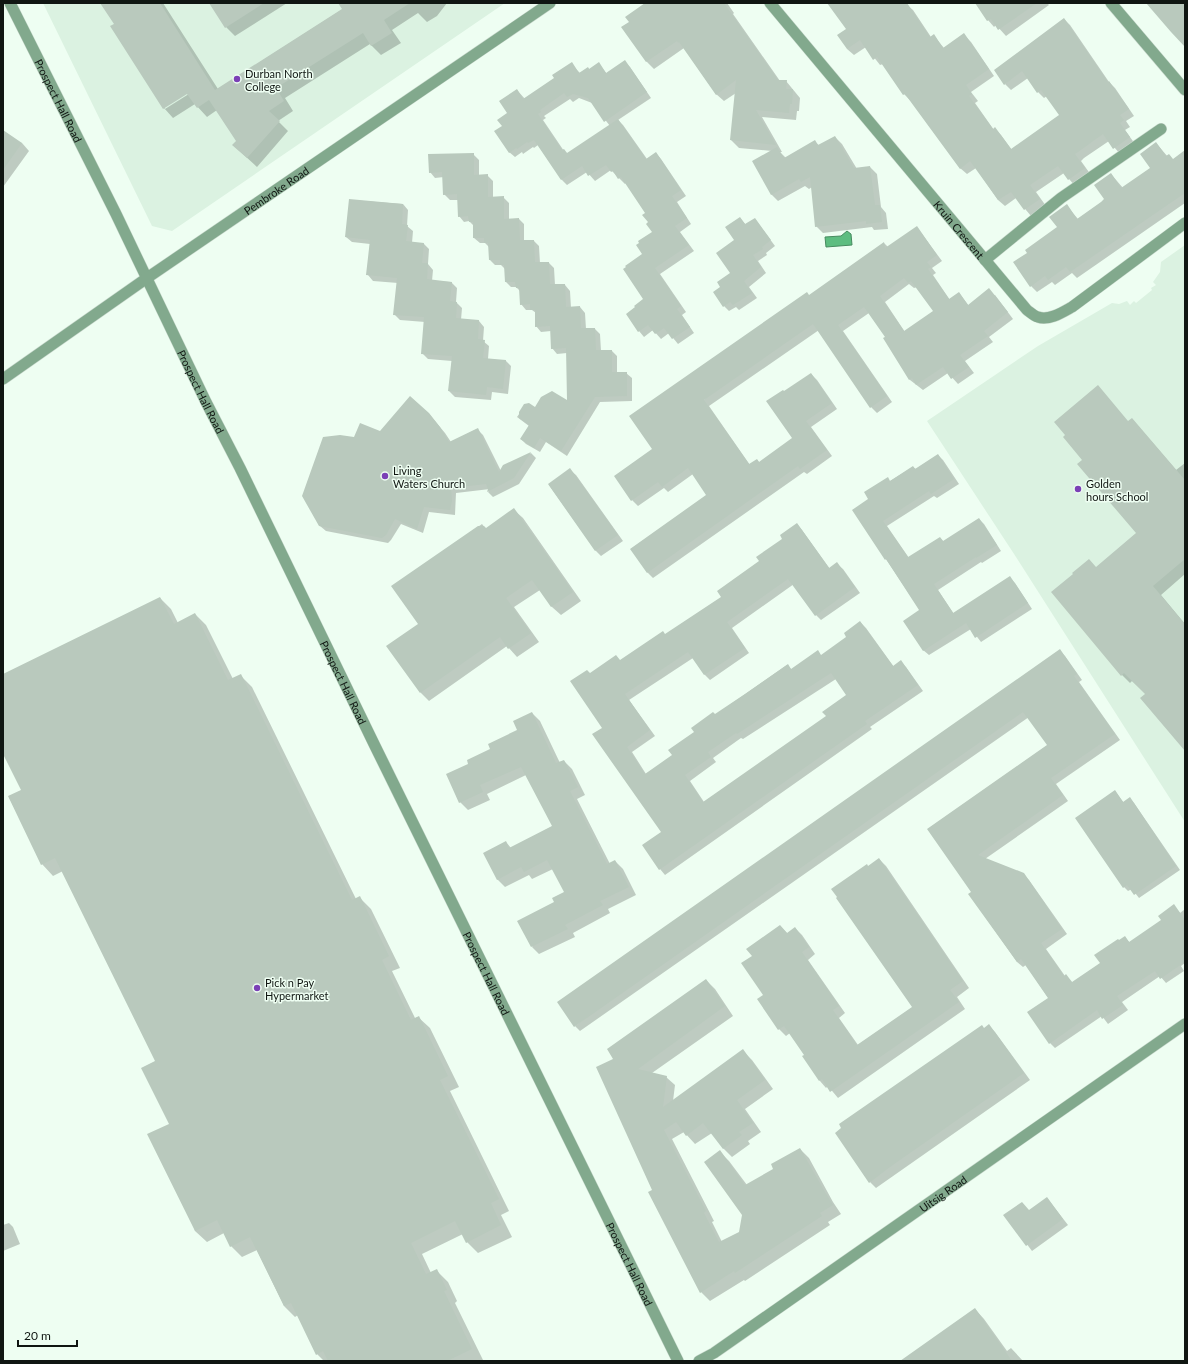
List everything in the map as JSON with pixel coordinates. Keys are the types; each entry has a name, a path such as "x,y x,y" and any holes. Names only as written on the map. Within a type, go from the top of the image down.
{"street":[{"name":"Prospect Hall Road","path":"10,3 147,278 206,402 240,468 375,746 678,1361"},
{"name":"Pembroke Road","path":"3,379 147,278 550,3"},
{"name":"Kruin Crescent","path":"770,3 1027,310 1038,317 1047,318 1060,314 1072,307 1185,224"},
{"path":"1111,3 1185,90"},
{"path":"985,260 1060,198 1161,129"},
{"name":"Uitsig Road","path":"699,1361 721,1348 1185,1024"}],"shaded area":[{"name":"Durban North College","path":"43,3 505,3 172,231 152,226"},
{"path":"847,231 851,234 852,245 826,247 825,237 841,236"},
{"name":"Golden hours School","path":"1185,245 1185,822 1016,557 927,421 1038,346 1112,303 1119,304 1127,301 1130,305 1134,301 1136,303 1156,285 1153,282 1160,272 1161,262"}],"building":[{"path":"100,3 160,3 215,90 342,9 338,3 410,3 384,20 392,33 371,46 363,33 276,88 284,101 269,111 280,121 247,158 232,145 236,141 209,100 197,108 187,94 163,109 110,26 114,24"},
{"path":"209,3 264,3 225,28"},
{"path":"645,3 724,3 778,80 787,80 786,89 793,89 792,104 790,104 789,113 756,110 776,145 730,140 736,80 716,95 679,42 678,43 677,41 646,62 621,27 629,22 625,17"},
{"path":"827,3 907,3 930,37 934,34 943,48 964,33 989,69 966,85 972,94 969,96 993,129 995,127 1011,149 1059,115 1041,90 1037,93 1022,71 1004,85 994,70 1064,18 1108,82 1109,81 1129,109 1120,115 1124,120 1120,123 1130,137 1113,149 1103,134 1075,154 1085,168 1068,180 1058,166 1030,185 1040,199 1024,210 1011,192 998,200 970,161 960,169 905,94 903,95 877,57 873,60 860,40 847,49 837,35 846,29"},
{"path":"975,3 1037,3 998,30 991,19 987,21"},
{"path":"1146,3 1185,3 1185,47 1171,32"},
{"path":"625,60 647,92 604,122 588,98 573,94 567,97 564,93 540,110 541,112 538,114 562,150 564,149 567,153 618,119 646,159 656,152 681,190 672,196 687,218 675,226 689,245 655,268 681,306 677,309 690,327 672,339 664,328 655,334 648,325 638,332 626,314 643,299 623,269 642,254 636,245 639,243 638,241 652,232 646,224 648,222 642,215 645,213 621,177 618,179 613,171 611,172 606,165 588,176 582,166 561,180 534,140 528,143 527,142 509,153 494,131 502,126 497,120 507,113 499,101 517,89 523,99 554,78 552,75 572,62 579,73 588,67 589,69 599,62 606,73"},
{"path":"3,130 22,143 3,170"},
{"path":"835,136 854,168 870,166 875,205 880,205 882,222 866,224 866,221 815,227 810,177 801,182 799,179 771,195 752,161 777,147 784,158 815,140 818,145"},
{"path":"1156,142 1166,156 1169,154 1173,159 1185,150 1185,193 1070,272 1066,267 1048,280 1045,276 1030,287 1013,262 1027,253 1025,250 1057,227 1049,217 1067,204 1077,219 1104,199 1094,185 1111,173 1121,188 1150,168 1140,154"},
{"path":"474,153 474,175 488,174 488,197 504,196 504,219 519,218 520,240 534,240 535,262 549,262 550,284 565,284 566,307 580,306 581,328 595,328 596,350 612,350 612,372 627,372 627,396 595,397 561,451 540,438 534,448 520,439 529,425 519,418 519,412 524,404 529,403 535,407 541,397 552,391 567,400 566,348 551,349 550,326 535,327 535,310 530,310 530,304 520,305 519,288 516,288 515,282 505,282 504,265 500,265 500,260 489,260 488,243 484,243 484,238 473,238 473,222 469,222 468,216 458,217 457,194 443,195 442,172 429,173 428,154"},
{"path":"349,199 403,204 402,224 408,225 406,241 424,243 422,263 428,263 427,279 452,282 450,301 457,302 456,318 479,320 478,339 485,340 483,358 506,360 503,389 487,387 486,395 448,391 452,356 421,354 424,317 393,315 397,278 366,275 370,240 345,237"},
{"path":"740,217 745,224 755,218 771,240 762,247 763,249 753,255 761,267 744,281 752,293 733,305 730,302 723,307 713,292 720,287 717,282 730,273 716,253 734,240 725,227"},
{"path":"917,226 937,255 927,262 931,267 928,269 949,299 959,292 968,305 989,288 1008,312 984,331 988,336 960,355 969,367 951,379 943,367 916,385 912,378 909,380 883,338 885,337 864,307 838,325 887,396 870,408 813,324 704,400 749,464 757,459 759,462 792,438 766,401 811,373 832,403 806,421 827,450 800,469 798,466 647,573 630,549 706,495 688,468 662,487 658,482 631,501 614,476 652,449 629,416 807,292 809,295 884,242 885,248","holes":["904,278 908,283 911,281 933,311 904,331 880,296"]},
{"path":"1098,385 1128,421 1132,418 1185,480 1185,559 1153,586 1185,624 1185,751 1140,698 1145,694 1124,673 1121,676 1051,592 1089,559 1096,567 1136,533 1077,464 1082,460 1063,437 1065,435 1054,422"},
{"name":"Living Waters Church","path":"410,396 429,413 449,442 478,428 499,472 503,465 531,452 514,478 487,492 488,489 486,484 451,488 452,501 450,510 424,507 417,529 395,519 386,535 382,538 319,526 302,496 323,437 340,435 354,437 360,423 380,431"},
{"path":"938,454 954,479 931,494 929,491 883,521 908,557 940,537 943,541 979,518 997,545 934,584 953,613 1010,576 1028,603 975,638 966,623 923,651 903,621 919,610 852,510 868,499 864,492 888,477 890,481 913,466 915,469"},
{"path":"570,468 618,535 595,551 548,484"},
{"path":"514,508 573,592 551,607 532,580 506,598 531,633 508,649 500,637 420,693 386,646 418,624 391,586 478,526 484,526 486,528"},
{"path":"797,523 829,568 837,562 855,587 815,616 788,579 727,622 745,648 704,675 688,652 625,694 650,730 627,747 645,774 672,755 668,750 694,732 691,728 713,712 715,714 788,664 791,669 818,650 821,655 846,637 844,633 860,621 893,666 901,660 918,685 865,721 867,724 659,870 642,845 661,832 592,734 602,728 570,681 587,670 590,673 616,655 620,660 663,631 665,634 721,597 717,591 759,561 756,557 782,539 780,535","holes":["831,673 846,695 822,712 826,716 703,802 685,775 711,757 708,752"]},
{"name":"Pick n Pay Hypermarket","path":"160,597 174,624 195,613 228,680 241,674 352,900 360,896 389,956 382,960 411,1020 419,1016 448,1076 440,1080 499,1199 491,1203 501,1225 466,1243 455,1221 411,1243 426,1274 437,1269 447,1290 444,1291 472,1349 447,1361 328,1361 323,1351 316,1355 291,1303 284,1306 250,1237 230,1247 217,1220 195,1231 147,1134 169,1124 141,1068 155,1061 55,858 41,865 8,796 21,790 3,754 3,674"},
{"path":"1060,649 1077,674 1074,676 1115,734 1051,778 1063,795 978,855 1024,873 1062,929 1041,943 1064,976 1066,974 1072,982 1100,963 1094,955 1125,936 1129,942 1161,920 1158,916 1174,904 1185,920 1185,962 1160,979 1155,971 1117,996 1123,1005 1102,1019 1097,1010 1049,1044 1027,1012 1048,998 1021,959 1017,962 968,894 971,892 927,829 1047,745 1023,712 574,1027 557,1002"},
{"path":"532,712 556,763 564,760 578,787 570,791 607,864 615,860 629,887 600,901 603,905 565,925 568,929 531,947 517,921 554,902 552,898 564,892 547,860 524,872 521,867 497,880 483,853 506,841 509,848 552,826 521,767 480,785 483,792 459,803 446,774 468,764 467,760 490,749 488,744 517,730 513,721"},
{"path":"1115,790 1123,802 1130,797 1176,866 1134,895 1127,885 1123,888 1075,818"},
{"path":"879,858 963,981 950,990 959,1002 830,1092 822,1079 819,1081 802,1056 804,1055 784,1026 778,1030 757,999 763,995 741,963 752,956 746,949 780,925 787,933 795,927 809,947 802,952 839,1006 833,1010 857,1045 912,1007 831,889 867,864 868,866"},
{"path":"706,979 725,1006 638,1069 667,1076 663,1107 743,1049 765,1080 737,1100 753,1123 739,1132 742,1135 723,1149 703,1123 686,1136 676,1122 664,1130 706,1211 704,1213 719,1242 739,1232 742,1215 704,1162 720,1150 745,1185 773,1169 771,1164 800,1148 833,1205 820,1213 822,1216 735,1273 734,1271 700,1293 648,1192 652,1190 596,1067 613,1059 607,1049"},
{"path":"989,1024 1024,1073 869,1183 835,1133 841,1128 839,1124 982,1025 984,1028"},
{"path":"1047,1197 1063,1219 1026,1246 1003,1215 1022,1202 1029,1210"},
{"path":"975,1308 1012,1361 900,1361"}],"place":[{"name":"Durban North College","path":"237,79"},
{"name":"Living Waters Church","path":"385,476"},
{"name":"Golden hours School","path":"1078,489"},
{"name":"Pick n Pay Hypermarket","path":"257,988"}]}
